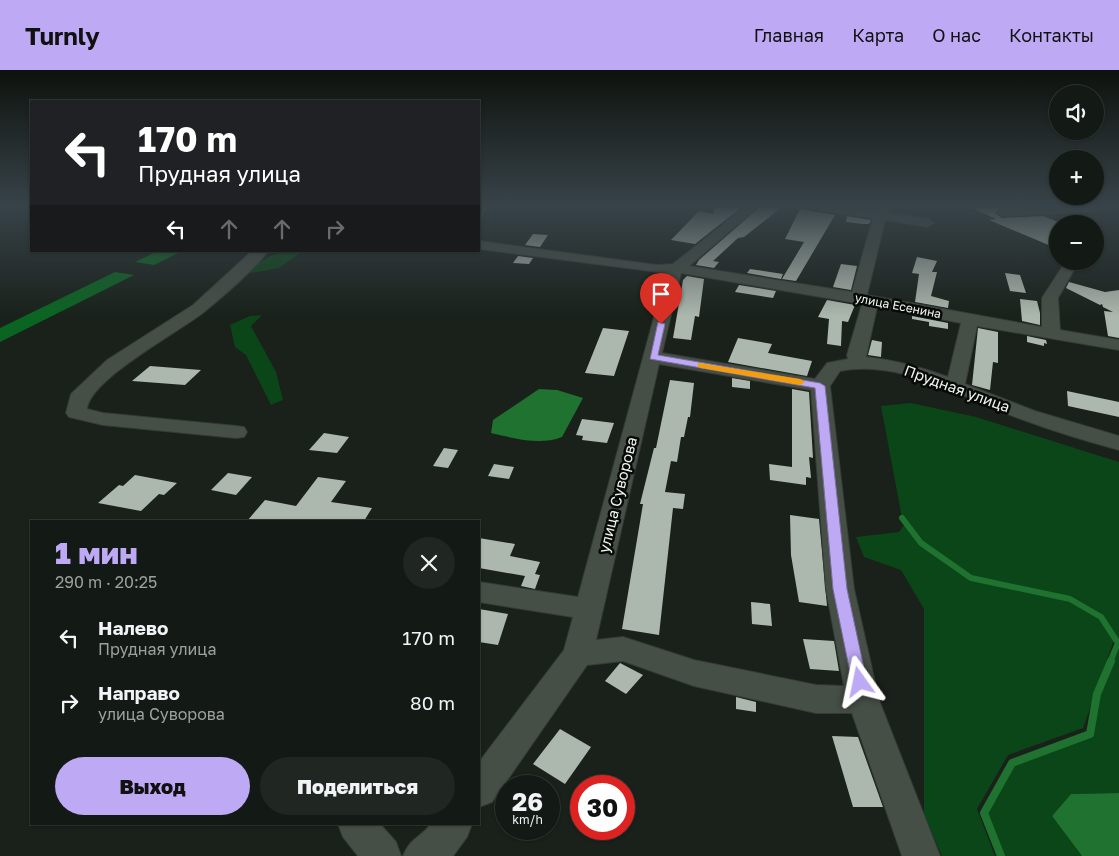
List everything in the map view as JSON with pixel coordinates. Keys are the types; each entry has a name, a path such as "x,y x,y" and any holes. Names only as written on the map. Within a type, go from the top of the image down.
{"street":[{"name":"улица Есенина","path":"480,244 657,269 677,268 864,299 970,320 1051,332 1119,345"},
{"path":"677,268 707,244"},
{"path":"859,362 856,355 864,299 875,244"},
{"path":"236,432 103,419 76,413 78,398 114,364 143,348 199,308 260,252"},
{"name":"улица Суворова","path":"480,789 578,654 672,275 677,268"},
{"path":"1051,332 1050,298 1067,270"},
{"path":"955,387 970,320"},
{"path":"653,357 820,386 840,589 863,700 921,856"},
{"name":"Прудная улица","path":"820,386 834,366 859,362 888,365 920,372 1028,415 1119,443"},
{"path":"480,592 589,609"},
{"path":"578,654 623,650 694,672 816,699 863,700"},
{"path":"357,825 382,856"}],"shaded area":[{"path":"156,252 180,252 154,265 135,262"},
{"path":"283,252 302,252 279,268 251,273 249,269 270,256"},
{"path":"115,272 134,275 0,342 0,328"},
{"path":"262,315 251,326 276,372 283,400 271,405 246,355 235,347 230,325 250,316"},
{"path":"539,389 557,390 583,398 562,437 553,440 535,441 491,433 493,420"},
{"path":"911,403 976,417 1119,462 1119,793 1071,794 1052,816 1082,856 1001,856 984,813 1012,763 1090,734 1097,694 1118,643 1101,617 1070,599 971,578 921,543 902,518 881,406"},
{"path":"904,525 921,546 969,579 1070,602 1100,617 1114,640 1083,728 1008,755 977,809 995,856 942,856 924,815 924,609 901,570 864,557 856,537 899,532"},
{"path":"1119,793 1119,856 1082,856 1052,816 1071,794"}],"building":[{"path":"526,244 542,244 540,247 525,245"},
{"path":"718,244 732,244 713,261 719,262 714,268 696,265"},
{"path":"803,244 818,244 796,281 782,279"},
{"path":"518,256 533,258 529,264 513,263"},
{"path":"917,257 937,261 932,272 937,272 931,296 949,301 948,308 915,302 919,274 912,273"},
{"path":"841,264 857,266 851,290 833,287"},
{"path":"750,269 783,274 781,279 747,273"},
{"path":"1005,273 1020,275 1026,293 1010,291"},
{"path":"687,276 704,279 699,317 695,316 691,340 673,338 683,280"},
{"path":"1069,282 1105,292 1119,290 1119,338 1108,336 1104,311 1113,312 1103,307 1102,304 1100,305 1066,288"},
{"path":"739,285 776,291 773,298 735,292"},
{"path":"1020,299 1037,301 1040,325 1022,321"},
{"path":"827,300 855,305 848,322 842,321 841,346 827,344 829,319 818,317"},
{"path":"912,316 948,323 948,329 929,326 929,322 912,319"},
{"path":"603,328 629,331 614,376 585,373"},
{"path":"978,328 998,332 998,363 993,362 990,390 972,385"},
{"path":"1027,336 1046,340 1047,344 1044,343 1044,346 1027,342"},
{"path":"738,338 772,344 768,353 812,361 807,376 728,362"},
{"path":"872,340 882,342 881,357 868,355"},
{"path":"150,366 201,370 185,385 132,381"},
{"path":"732,378 750,381 750,389 732,387"},
{"path":"670,380 694,383 690,417 688,417 684,437 681,437 677,462 671,461 665,492 685,494 683,509 673,508 659,635 622,629 643,504 640,504 654,448 656,448"},
{"path":"792,389 809,392 813,458 809,457 811,478 806,477 806,485 770,480 769,464 792,467"},
{"path":"1067,391 1119,402 1119,417 1068,406"},
{"path":"582,419 614,423 607,443 582,440 583,436 576,435"},
{"path":"324,433 349,437 337,453 309,450"},
{"path":"444,448 458,450 448,468 433,466"},
{"path":"494,464 514,467 509,479 488,476"},
{"path":"228,473 252,477 236,495 211,490"},
{"path":"135,475 177,483 164,495 159,494 141,511 98,503 119,485 123,486"},
{"path":"318,477 346,481 331,502 372,508 365,520 248,520 265,500 296,506"},
{"path":"790,515 819,519 827,606 799,602 791,555"},
{"path":"480,538 515,544 510,556 540,562 535,574 540,575 535,589 521,586 525,576 480,568"},
{"path":"751,602 770,604 772,626 752,624"},
{"path":"480,609 508,614 498,645 480,642"},
{"path":"803,639 834,641 839,671 810,669"},
{"path":"620,663 643,675 626,694 605,681"},
{"path":"736,697 756,702 756,712 736,709"},
{"path":"560,729 591,747 565,784 560,781 560,775 551,775 533,764"},
{"path":"832,736 858,737 883,807 853,807"}],"waterway":[{"path":"902,518 921,543 971,578 1070,599 1101,617 1118,643 1110,662"},
{"path":"1001,856 984,813 1012,763 1090,734 1097,694 1111,661"}],"slow traffic":[{"path":"701,365 800,382"}],"route":[{"path":"661,324 653,357 820,386 840,589 860,682"}]}
